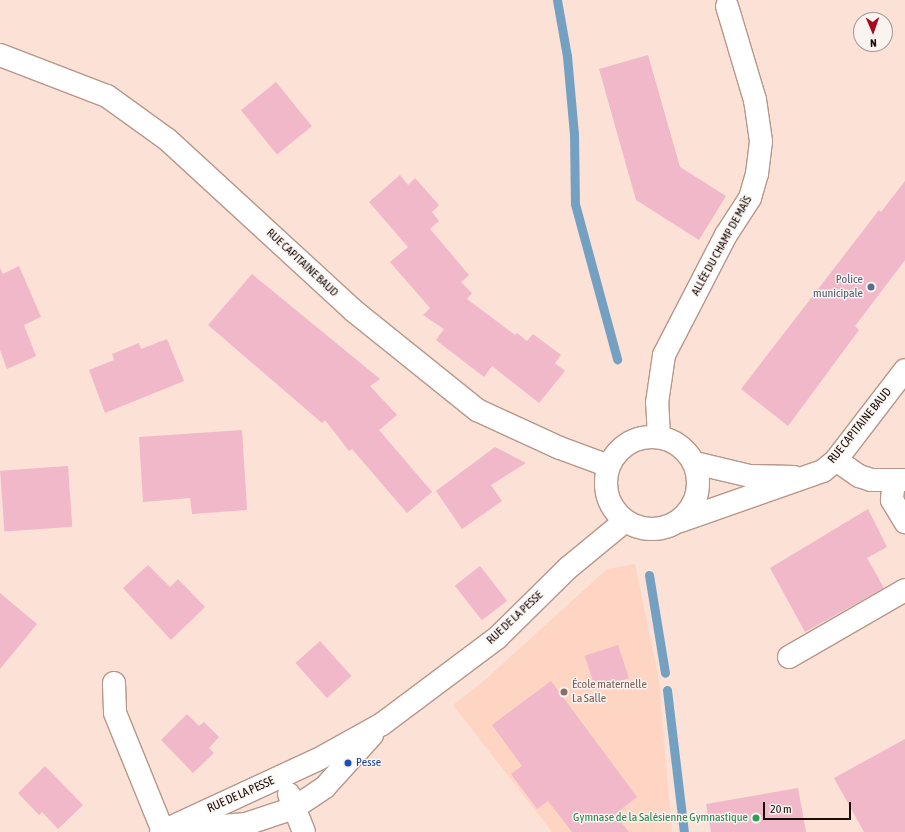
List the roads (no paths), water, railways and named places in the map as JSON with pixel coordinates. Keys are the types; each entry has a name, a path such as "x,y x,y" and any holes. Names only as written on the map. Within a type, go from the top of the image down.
{"street":[{"name":"ALLÉE DU CHAMP DE MAÏS","path":"659,437 657,403 664,354 726,236 750,198 757,174 761,141 755,100 727,6"},
{"name":"RUE CAPITAINE BAUD","path":"0,55 107,96 168,140 354,311 477,410 560,448 609,466"},
{"name":"RUE CAPITAINE BAUD","path":"680,521 694,505 699,485 695,462 680,445 659,437 638,438 621,449 609,466 606,486 612,506 625,521 643,529 661,529 680,521 811,477 836,460 905,370"},
{"path":"836,460 859,476 871,480 900,480 892,500 905,522"},
{"path":"695,462 750,476 811,477"},
{"name":"RUE DE LA PESSE","path":"162,832 282,777 382,724 497,638 568,568 625,521"},
{"path":"789,657 905,590"},
{"path":"114,683 115,713 162,832"},
{"name":"RUE DE LA PESSE","path":"162,832 246,824 294,808 325,787 382,724"},
{"path":"282,777 304,832"}],"waterway":[{"path":"557,0 567,56 574,134 575,204 617,359"},
{"path":"649,575 665,673"},
{"path":"667,690 684,832"}],"place":[{"name":"Police municipale","path":"871,287"},
{"name":"École maternelle La Salle","path":"564,692"},
{"name":"Pesse","path":"348,763"},
{"name":"Gymnase de la Salésienne Gymnastique","path":"756,818"}]}
